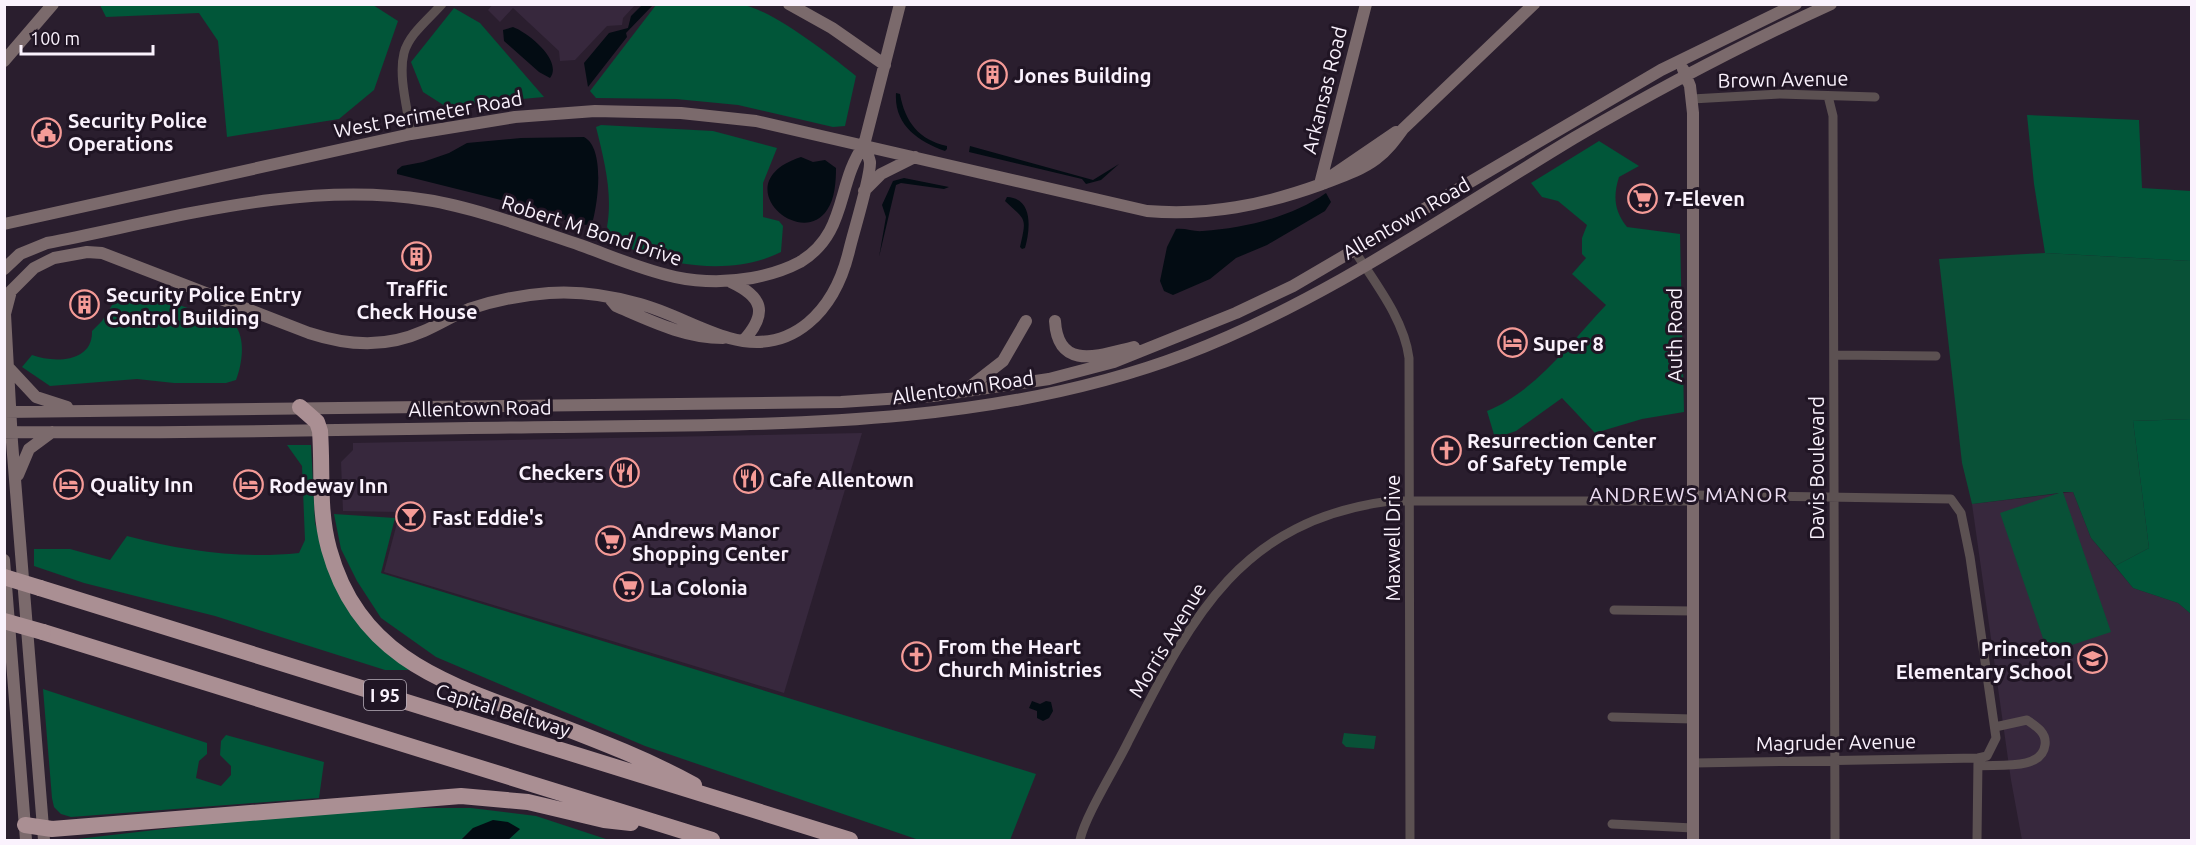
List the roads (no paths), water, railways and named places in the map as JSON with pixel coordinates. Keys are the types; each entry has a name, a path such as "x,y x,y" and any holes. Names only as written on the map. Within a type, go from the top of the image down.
{"highway":[{"path":"300,407 317,422 321,430 321,509 329,549 352,601 383,640 413,665 445,682 668,771 729,804"},
{"name":"Capital Beltway","path":"4,577 850,840"},
{"name":"I 95","path":"4,621 712,840"},
{"path":"25,833 44,835 460,796 528,802 604,820 667,827"}],"main road":[{"path":"4,61 53,4"},
{"path":"789,4 832,28 885,65"},
{"path":"44,835 15,482 8,432 9,368 5,314 11,291 25,274 44,262 87,252 114,256 309,333 332,340 363,344 404,339 456,315 506,298 556,293 608,297 638,303 728,338 777,339 804,326 827,306 846,264 870,163 864,145 900,4"},
{"name":"Arkansas Road","path":"1320,184 1366,4"},
{"path":"1320,184 1390,135 1403,129 1534,4"},
{"name":"Allentown Road","path":"8,412 841,402 964,391 1049,379 1114,362 1272,296 1679,61 1796,4"},
{"name":"Allentown Road","path":"8,432 321,430 840,420 1021,400 1091,385 1197,350 1260,322 1364,266 1685,74 1832,4"},
{"name":"Auth Road","path":"1679,61 1692,99 1694,834"},
{"name":"West Perimeter Road","path":"4,224 411,134 548,114 636,112 756,121 1147,211 1183,213 1232,210 1320,184"},
{"name":"Robert M Bond Drive","path":"4,269 20,254 47,243 238,205 347,196 430,201 580,245 669,278 730,282 783,269 800,261 818,248 838,217 854,160 864,145"},
{"path":"863,192 881,174 915,157"},
{"path":"730,282 752,296 760,312 758,325 744,340"},
{"path":"964,391 1003,361 1026,321"},
{"path":"1055,321 1056,332 1065,349 1082,358 1182,335"},
{"path":"9,368 36,397 86,411"},
{"path":"15,482 25,453 32,445 52,432"},
{"path":"4,560 9,663 25,833"}],"street":[{"path":"411,134 403,71 404,52 411,40 442,4"},
{"name":"Brown Avenue","path":"1692,99 1757,94 1875,97"},
{"name":"Davis Boulevard","path":"1828,96 1833,116 1835,840"},
{"name":"Maxwell Drive","path":"1354,250 1393,314 1408,349 1410,840"},
{"path":"1834,355 1936,356"},
{"name":"Morris Avenue","path":"1081,837 1168,665 1195,619 1220,586 1262,550 1310,522 1362,505 1410,500 1834,497 1951,499 1961,513 1970,557 1995,727"},
{"path":"1614,610 1693,611"},
{"path":"1612,717 1694,719"},
{"name":"Magruder Avenue","path":"1694,762 1834,760 2030,763 2044,751 2046,741 2043,734 2027,720 1995,727"},
{"path":"1977,840 1978,762 1987,756 1994,746 1995,727"},
{"name":"Auth Road","path":"1612,824 1694,834"}],"place":[{"name":"Jones Building","path":"993,75"},
{"name":"Security Police Operations","path":"47,132"},
{"name":"7-Eleven","path":"1643,198"},
{"name":"Traffic Check House","path":"417,257"},
{"name":"Security Police Entry Control Building","path":"85,305"},
{"name":"Super 8","path":"1512,343"},
{"name":"Resurrection Center of Safety Temple","path":"1446,451"},
{"name":"Checkers","path":"625,472"},
{"name":"Cafe Allentown","path":"748,479"},
{"name":"Quality Inn","path":"69,484"},
{"name":"Rodeway Inn","path":"248,485"},
{"name":"Fast Eddie's","path":"411,517"},
{"name":"Andrews Manor Shopping Center","path":"611,541"},
{"name":"La Colonia","path":"629,587"},
{"name":"From the Heart Church Ministries","path":"917,657"},
{"name":"Princeton Elementary School","path":"2093,659"}],"district":[{"name":"ANDREWS MANOR","path":"1689,494"}]}
